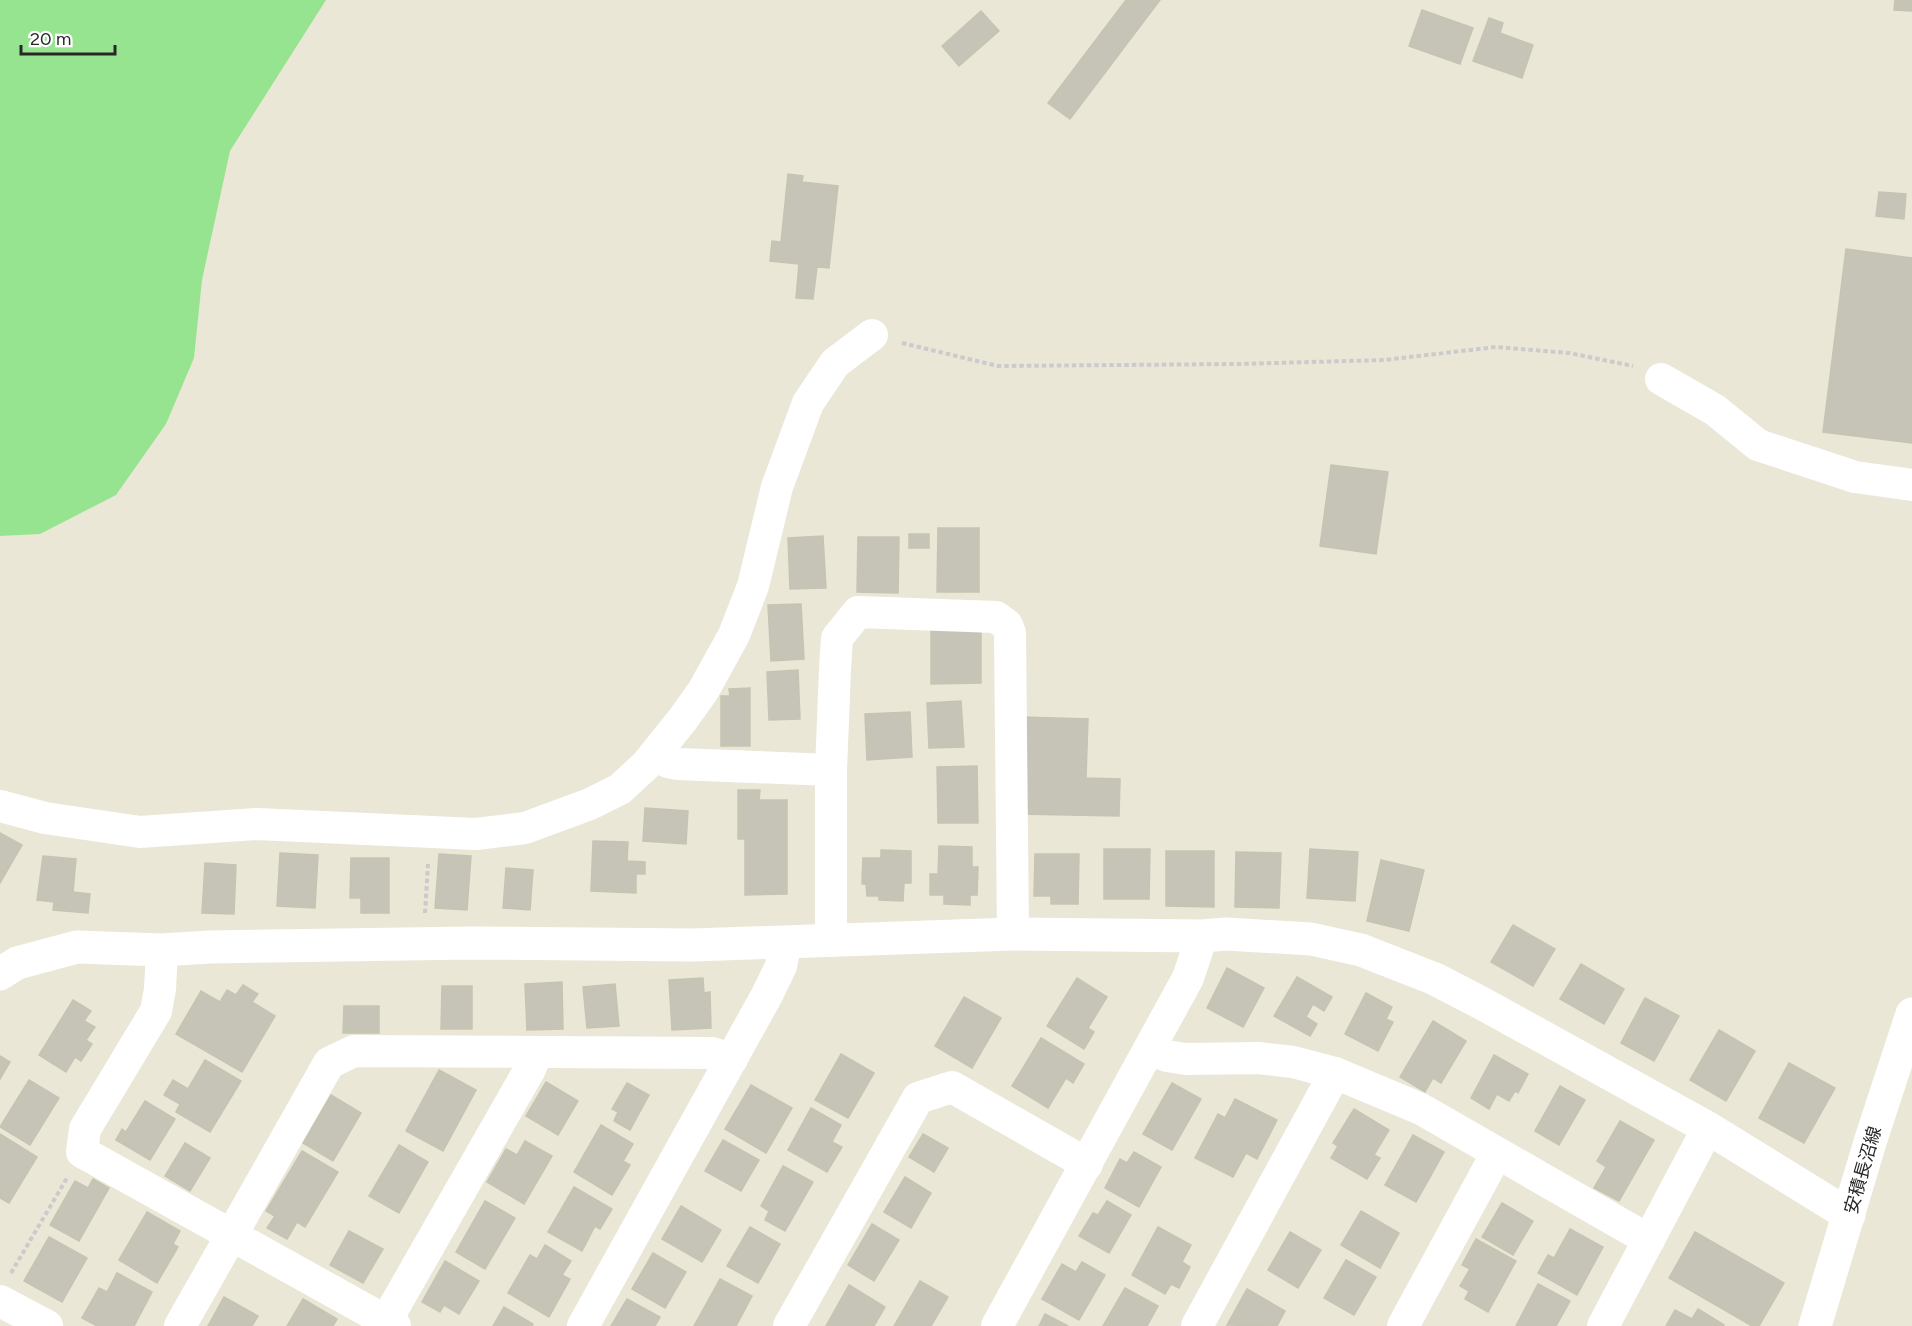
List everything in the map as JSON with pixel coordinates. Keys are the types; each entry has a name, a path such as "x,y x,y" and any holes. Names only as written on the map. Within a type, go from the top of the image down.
{"street":[{"path":"0,806 45,818 140,832 257,824 476,834 525,828 555,819 620,789 646,765 703,691 734,635 753,585 777,487 808,403 835,363 872,335"},
{"path":"1661,379 1715,410 1758,445 1855,477 1912,485"},
{"path":"831,940 831,770 837,638 858,612 996,617 1007,625 1010,633 1014,934"},
{"path":"655,754 668,762 678,764 831,770"},
{"path":"0,974 17,963 77,947 162,950 210,947 423,944 694,945 1014,934 1202,936 1226,934 1311,939 1372,954 1435,980 1485,1005 1708,1128 1849,1215"},
{"path":"997,1326 1188,978 1202,936"},
{"path":"583,1326 776,976 786,942"},
{"path":"162,950 160,989 156,1011 85,1129 82,1152 390,1323 531,1069 537,1052"},
{"name":"安積長沼線","path":"1815,1326 1871,1139 1912,1014"},
{"path":"1150,1048 1167,1056 1186,1059 1281,1060 1335,1073 1421,1109 1649,1240"},
{"path":"180,1326 329,1063 354,1051 712,1053 732,1059"},
{"path":"1197,1326 1335,1073"},
{"path":"789,1326 918,1098 952,1088 1087,1164"},
{"path":"1603,1326 1708,1128"},
{"path":"1403,1326 1497,1153"},
{"path":"3,1291 47,1326"}],"path":[{"path":"872,335 956,358 998,366 1239,364 1373,360 1496,347 1569,353 1629,363 1661,379"},
{"path":"423,944 430,832"},
{"path":"3,1291 82,1152"}],"green space":[{"path":"0,0 326,0 230,151 202,280 194,358 166,424 116,495 40,534 0,536"}],"building":[{"path":"1126,0 1160,0 1070,119 1048,103"},
{"path":"1895,0 1912,0 1912,11 1894,10"},
{"path":"1422,10 1473,28 1460,64 1409,46"},
{"path":"981,11 999,31 959,66 942,46"},
{"path":"1489,18 1503,23 1500,33 1533,45 1522,78 1473,61"},
{"path":"788,174 803,176 802,182 838,186 829,268 817,267 813,299 796,298 799,264 770,261 772,241 781,242"},
{"path":"1879,192 1906,194 1904,219 1876,216"},
{"path":"1846,249 1912,258 1912,443 1823,432"},
{"path":"1331,465 1388,472 1376,554 1320,546"},
{"path":"938,528 979,528 979,592 937,592"},
{"path":"909,534 929,534 929,548 909,548"},
{"path":"823,536 826,588 790,589 788,538"},
{"path":"858,537 899,537 898,593 857,592"},
{"path":"801,604 804,659 771,661 768,605"},
{"path":"981,624 981,683 931,684 931,625"},
{"path":"798,670 800,719 769,720 767,672"},
{"path":"750,688 750,746 721,746 721,696 730,696 729,689"},
{"path":"961,701 964,747 929,748 927,703"},
{"path":"910,712 912,757 867,760 865,714"},
{"path":"1021,717 1088,719 1086,778 1120,779 1119,816 1019,814"},
{"path":"977,766 978,823 938,823 937,767"},
{"path":"738,790 760,790 759,800 787,800 787,894 745,895 745,839 738,839"},
{"path":"645,808 688,811 686,844 643,841"},
{"path":"0,833 22,845 0,883"},
{"path":"593,841 628,842 627,861 645,862 645,874 636,874 636,893 591,891"},
{"path":"939,846 972,847 972,867 978,867 977,895 970,895 970,905 944,904 944,895 930,895 930,874 938,874"},
{"path":"1104,849 1150,849 1149,899 1104,899"},
{"path":"1310,849 1358,852 1355,901 1307,898"},
{"path":"881,850 911,851 911,883 904,883 903,901 879,900 879,896 867,896 866,884 862,884 863,858 881,858"},
{"path":"1166,851 1214,851 1214,907 1166,906"},
{"path":"1236,852 1281,853 1279,908 1235,907"},
{"path":"280,853 318,855 315,908 277,906"},
{"path":"439,854 471,856 467,910 435,908"},
{"path":"1035,854 1079,854 1078,904 1051,904 1051,896 1034,896"},
{"path":"43,856 76,859 73,892 90,894 88,913 53,910 54,902 37,900"},
{"path":"351,858 389,858 389,913 361,913 361,898 350,898"},
{"path":"1381,860 1424,870 1409,931 1367,921"},
{"path":"205,863 236,865 234,914 202,913"},
{"path":"506,868 533,870 530,910 503,908"},
{"path":"1513,925 1555,949 1533,986 1491,962"},
{"path":"1581,964 1624,989 1604,1024 1560,999"},
{"path":"1227,968 1264,988 1243,1027 1207,1008"},
{"path":"1297,977 1332,997 1324,1011 1313,1004 1306,1017 1317,1024 1310,1036 1274,1016"},
{"path":"703,978 704,993 710,992 711,1028 672,1030 669,980"},
{"path":"1077,978 1107,997 1088,1028 1094,1032 1084,1049 1047,1026"},
{"path":"562,982 563,1029 527,1030 525,984"},
{"path":"615,984 619,1026 587,1028 583,987"},
{"path":"243,985 258,994 252,1002 275,1016 242,1072 176,1034 201,991 220,1002 227,990 236,995"},
{"path":"442,986 472,986 472,1029 441,1029"},
{"path":"1366,993 1392,1007 1386,1019 1393,1022 1378,1051 1345,1034"},
{"path":"964,997 1001,1018 972,1068 935,1046"},
{"path":"1645,998 1679,1016 1654,1061 1621,1043"},
{"path":"73,1000 91,1011 84,1021 95,1027 86,1040 92,1044 81,1061 75,1057 66,1072 39,1055"},
{"path":"344,1006 379,1006 379,1033 343,1033"},
{"path":"1433,1021 1466,1041 1441,1083 1433,1078 1425,1092 1400,1077"},
{"path":"1719,1030 1755,1051 1726,1101 1690,1080"},
{"path":"1041,1038 1084,1064 1073,1083 1066,1078 1048,1108 1012,1086"},
{"path":"841,1054 874,1073 848,1118 815,1100"},
{"path":"1494,1055 1528,1074 1518,1093 1515,1091 1509,1101 1497,1094 1489,1109 1471,1098"},
{"path":"0,1056 10,1062 0,1079"},
{"path":"205,1060 241,1081 210,1132 176,1112 180,1104 164,1095 173,1080 188,1089"},
{"path":"1789,1063 1835,1088 1804,1143 1759,1118"},
{"path":"439,1070 476,1090 443,1151 406,1131"},
{"path":"29,1080 59,1098 30,1145 0,1127"},
{"path":"546,1082 578,1101 558,1135 526,1116"},
{"path":"627,1083 649,1095 630,1130 614,1121 618,1112 612,1109"},
{"path":"1172,1083 1201,1099 1172,1150 1143,1134"},
{"path":"751,1085 792,1108 766,1153 725,1129"},
{"path":"1560,1086 1585,1100 1559,1145 1535,1131"},
{"path":"331,1095 361,1113 333,1161 303,1143"},
{"path":"1235,1099 1277,1120 1257,1159 1246,1153 1233,1177 1195,1158 1218,1114 1225,1118"},
{"path":"145,1101 175,1119 150,1160 116,1140 122,1129 126,1132"},
{"path":"811,1108 841,1125 832,1142 842,1147 827,1172 788,1150"},
{"path":"1354,1109 1389,1130 1374,1155 1380,1158 1367,1179 1331,1158 1338,1146 1333,1143"},
{"path":"1620,1121 1654,1140 1619,1201 1594,1188 1606,1167 1597,1161"},
{"path":"601,1125 633,1144 623,1161 630,1165 612,1195 574,1172"},
{"path":"0,1134 37,1157 9,1203 0,1198"},
{"path":"923,1134 948,1148 934,1172 909,1157"},
{"path":"1413,1135 1444,1152 1416,1202 1385,1185"},
{"path":"723,1140 759,1160 741,1191 705,1171"},
{"path":"525,1141 552,1156 524,1204 487,1182 506,1149 517,1155"},
{"path":"185,1143 210,1158 190,1191 165,1176"},
{"path":"399,1145 428,1162 399,1213 369,1196"},
{"path":"302,1151 338,1172 305,1227 297,1222 287,1239 267,1228 275,1216 266,1211"},
{"path":"1134,1152 1161,1167 1139,1207 1105,1188 1120,1159 1127,1163"},
{"path":"783,1166 813,1182 785,1231 765,1220 769,1211 761,1206"},
{"path":"905,1177 931,1193 911,1228 884,1212"},
{"path":"93,1179 109,1188 79,1241 50,1225 75,1181 88,1188"},
{"path":"574,1187 612,1209 600,1229 595,1226 582,1251 548,1232"},
{"path":"485,1201 515,1218 485,1269 456,1252"},
{"path":"1107,1201 1131,1215 1109,1253 1079,1236 1093,1213 1098,1215"},
{"path":"1502,1203 1533,1221 1513,1255 1482,1237"},
{"path":"681,1206 721,1230 702,1262 662,1239"},
{"path":"1361,1211 1399,1233 1380,1268 1341,1245"},
{"path":"147,1212 180,1231 173,1244 178,1247 157,1283 119,1260"},
{"path":"872,1224 899,1240 874,1281 848,1265"},
{"path":"750,1227 780,1244 758,1283 727,1266"},
{"path":"1158,1227 1191,1245 1182,1262 1190,1267 1179,1288 1171,1284 1165,1294 1132,1275"},
{"path":"1570,1229 1603,1247 1577,1295 1538,1273 1548,1255 1554,1258"},
{"path":"349,1231 383,1249 363,1283 330,1265"},
{"path":"1290,1232 1321,1250 1298,1288 1268,1270"},
{"path":"1695,1232 1784,1283 1759,1326 1752,1326 1669,1278"},
{"path":"49,1237 87,1258 62,1302 24,1281"},
{"path":"1476,1239 1516,1261 1488,1312 1465,1299 1469,1291 1460,1286 1470,1269 1462,1265"},
{"path":"545,1245 571,1261 562,1275 570,1279 549,1317 508,1293 530,1255 537,1259"},
{"path":"653,1253 686,1272 665,1308 632,1289"},
{"path":"1346,1260 1376,1277 1354,1315 1324,1298"},
{"path":"445,1261 479,1281 459,1314 444,1305 440,1312 422,1302"},
{"path":"1082,1262 1105,1275 1079,1320 1042,1299 1062,1264 1076,1272"},
{"path":"117,1273 152,1292 134,1326 97,1326 82,1318 99,1288 107,1292"},
{"path":"720,1279 752,1296 736,1326 694,1326"},
{"path":"920,1281 948,1297 931,1326 894,1326"},
{"path":"1538,1284 1570,1301 1556,1326 1516,1326"},
{"path":"849,1285 885,1307 874,1326 826,1326"},
{"path":"1125,1288 1158,1306 1147,1326 1103,1326"},
{"path":"1247,1289 1285,1311 1277,1326 1227,1325"},
{"path":"224,1297 258,1316 252,1326 208,1326"},
{"path":"303,1299 337,1319 333,1326 287,1326"},
{"path":"627,1299 660,1317 655,1326 611,1326"},
{"path":"504,1307 533,1324 532,1326 493,1326"},
{"path":"1698,1309 1724,1325 1666,1326 1675,1310 1692,1319"},
{"path":"1045,1314 1068,1326 1039,1326"}]}
